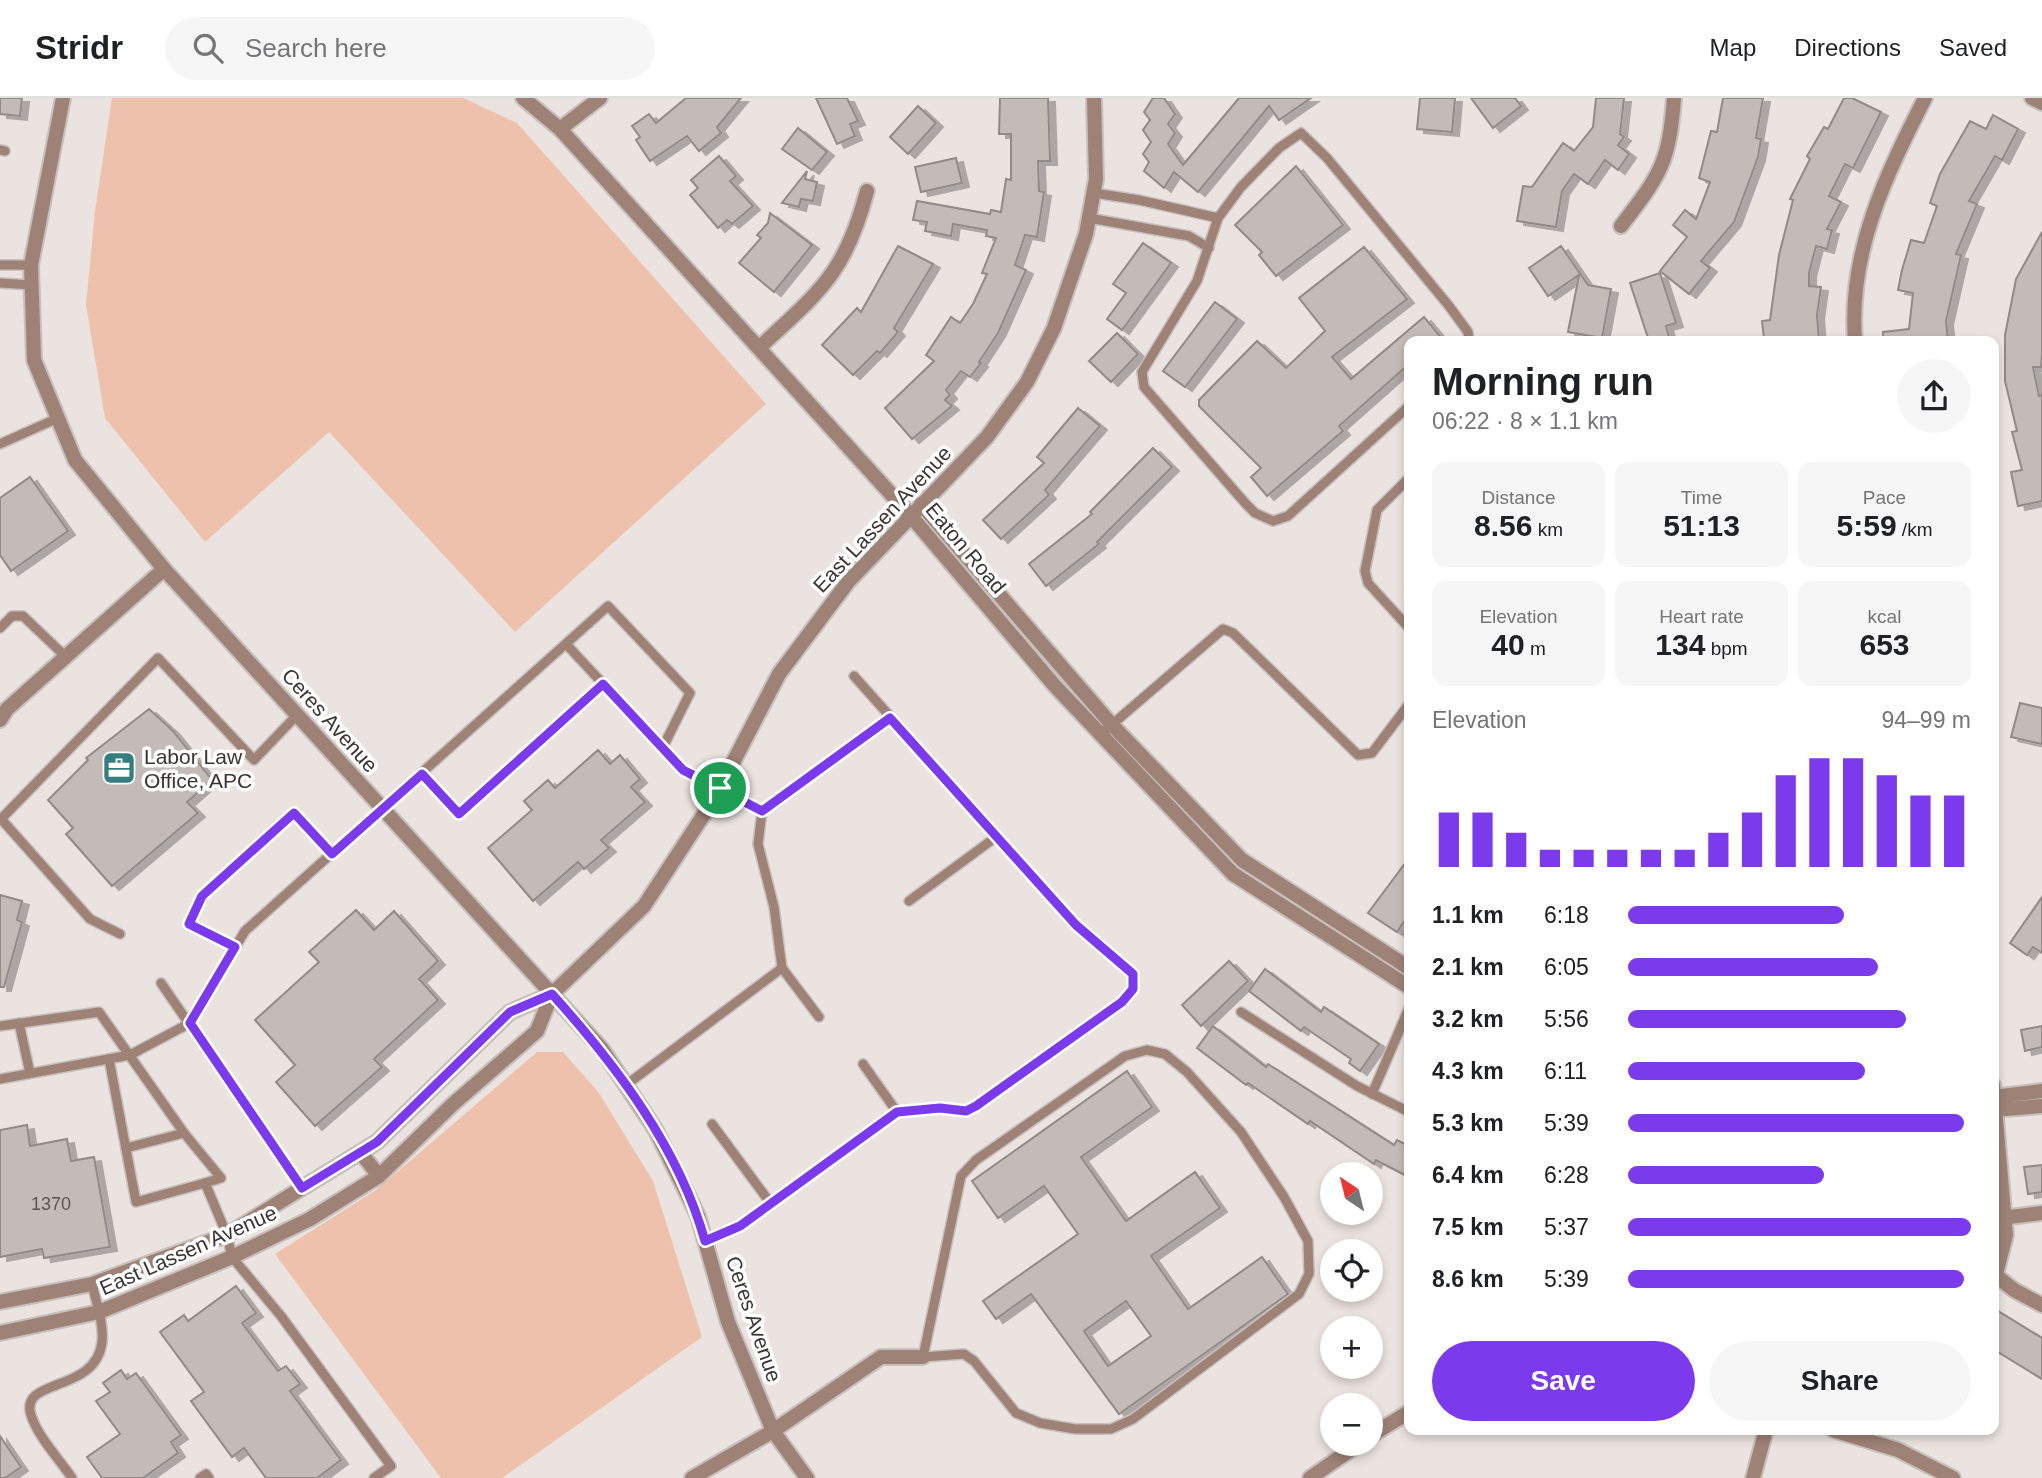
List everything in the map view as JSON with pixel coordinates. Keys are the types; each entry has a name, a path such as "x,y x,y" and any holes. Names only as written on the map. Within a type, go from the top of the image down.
{"street":[{"name":"Ceres Avenue","path":"63,98 31,265 34,360 75,460 164,569 602,1049 655,1129 698,1216 728,1322 773,1431 807,1478"},
{"name":"Eaton Road","path":"523,98 560,130 760,347 910,515 1055,685 1107,729 1233,874 1404,984"},
{"path":"560,130 600,98"},
{"name":"East Lassen Avenue","path":"0,1301 92,1284 227,1235 360,1153 411,1112 510,1012 552,994 644,906 720,788 779,674 848,582 986,437 1027,382 1054,328 1089,218 1094,193 1094,98"},
{"path":"1621,226 1660,174 1672,129 1674,98"},
{"path":"1855,336 1858,269 1868,225 1883,185 1925,98"},
{"path":"2032,98 2042,103"},
{"path":"760,347 818,294 839,266 856,233 867,191"},
{"path":"921,504 1107,729 1242,860 1404,965"},
{"path":"0,720 7,709 164,569"},
{"name":"East Lassen Avenue","path":"0,1333 99,1312 232,1257 310,1219 379,1176 537,1031 552,994"},
{"path":"1999,1099 2042,1091"},
{"path":"1999,1101 2042,1106"},
{"path":"360,1153 379,1176"},
{"path":"1999,1261 2005,1242 1999,1218 2042,1213"},
{"path":"1999,1277 2014,1290 2042,1305"},
{"path":"692,1478 773,1431 881,1357 923,1357"},
{"path":"1383,1428 1404,1415"},
{"path":"1752,1478 1765,1435"},
{"path":"1849,1435 1898,1450 1953,1478"},
{"path":"1310,1478 1342,1456"}],"lane":[{"path":"1404,411 1288,516 1273,521 1255,513 1172,421 1140,379 1186,301 1209,248 1218,218 1241,187 1279,148 1301,133 1327,158 1449,306 1468,336"},
{"path":"1094,193 1218,218"},
{"path":"1089,218 1189,236 1209,248"},
{"path":"0,265 31,265"},
{"path":"0,283 32,285"},
{"path":"0,444 58,418"},
{"path":"1404,483 1377,510 1365,571 1368,583 1404,623"},
{"path":"0,1079 130,1055 190,1023 245,931 608,606 690,693 662,749"},
{"path":"0,628 12,616 23,616 66,657"},
{"path":"1107,729 1223,629 1233,633 1358,755 1372,753 1404,711"},
{"path":"566,644 683,770 762,811"},
{"path":"120,934 90,919 1,820 158,658 254,760 297,715"},
{"path":"705,1241 740,1226 897,1112 940,1108 966,1111 976,1106 1122,1002 1133,989 1133,974 1076,925 855,676"},
{"path":"422,774 459,814 603,684"},
{"path":"819,1017 782,968 774,907 758,844 762,811 890,718"},
{"path":"235,947 189,924 202,896 294,813 332,854"},
{"path":"909,901 996,837"},
{"path":"626,1085 782,968"},
{"path":"161,983 302,1188"},
{"path":"0,1026 99,1012 184,1133 221,1178 136,1202 109,1059"},
{"path":"1241,1012 1372,1094 1404,1110"},
{"path":"1372,1094 1404,1020"},
{"path":"19,1023 30,1073"},
{"path":"1147,1050 1165,1054 1187,1072 1241,1132 1308,1241 1309,1274 1299,1294 1133,1419 1111,1429 1075,1429 1040,1423 1016,1413 974,1361 964,1354 923,1357 961,1176 976,1160 1125,1056 1147,1050"},
{"path":"863,1064 897,1112"},
{"path":"712,1124 771,1204"},
{"path":"125,1148 184,1133"},
{"path":"205,1183 227,1235 232,1257 281,1316 391,1466 374,1478"},
{"path":"72,1478 30,1414 31,1402 36,1393 74,1380 92,1364 102,1342 99,1312 92,1284"},
{"path":"200,1478 206,1474 209,1478"}],"shaded area":[{"path":"112,98 463,98 517,123 766,404 515,632 329,432 205,542 105,418 86,305 95,211"},
{"path":"537,1052 563,1052 599,1093 653,1181 702,1337 502,1478 441,1478 275,1254 376,1190"}],"building":[{"path":"0,98 22,98 20,116 0,114"},
{"path":"686,98 741,98 717,127 721,133 699,151 687,136 650,161 636,140 640,137 632,126 649,114 656,123"},
{"path":"816,98 847,98 858,121 850,124 855,136 837,144"},
{"path":"1000,98 1048,98 1050,161 1038,161 1039,191 1044,192 1037,237 1025,235 1015,265 1026,270 998,333 979,362 981,363 970,377 961,371 946,390 950,395 945,400 952,406 912,439 885,408 934,361 926,355 951,317 960,323 973,304 987,274 982,273 996,238 986,236 987,230 953,224 951,236 925,231 927,222 913,220 917,201 990,214 991,210 1001,212 1006,179 1011,180 1011,134 999,134"},
{"path":"1153,98 1164,98 1175,114 1168,124 1175,133 1168,144 1183,165 1239,98 1311,98 1279,120 1269,106 1198,192 1174,172 1164,188 1144,171 1149,162 1143,154 1151,142 1143,130 1150,120 1144,112"},
{"path":"1420,98 1455,98 1452,132 1417,129"},
{"path":"1471,98 1515,98 1521,106 1493,128"},
{"path":"1596,98 1624,98 1620,134 1624,137 1618,145 1629,154 1618,170 1605,160 1588,184 1574,174 1562,191 1556,227 1517,221 1523,186 1532,187 1563,143 1574,151 1593,127"},
{"path":"1723,98 1763,98 1756,138 1761,139 1758,157 1734,222 1701,261 1710,268 1689,294 1660,271 1687,237 1673,225 1685,210 1696,219 1710,182 1699,178 1711,131 1717,132"},
{"path":"1844,98 1852,98 1881,112 1853,168 1845,164 1829,196 1841,202 1827,229 1832,230 1827,249 1816,246 1809,273 1809,286 1821,287 1817,315 1819,336 1764,336 1762,321 1770,320 1779,255 1793,200 1790,199 1810,159 1807,156 1824,127 1828,129"},
{"path":"918,106 936,123 908,154 890,137"},
{"path":"1993,115 2018,129 2002,160 1995,156 1969,201 1977,204 1956,254 1961,255 1946,321 1948,336 1883,336 1883,332 1909,329 1913,293 1898,290 1902,270 1911,240 1924,243 1937,206 1930,203 1940,174 1970,121 1986,129"},
{"path":"798,128 827,152 812,170 782,149"},
{"path":"719,156 736,176 730,181 753,206 732,224 727,220 718,228 690,195 698,188 691,180"},
{"path":"956,158 962,183 921,192 915,167"},
{"path":"1296,166 1343,225 1276,276 1259,255 1262,252 1235,225"},
{"path":"807,171 805,179 817,182 813,201 801,199 799,207 782,203"},
{"path":"770,213 812,245 774,292 739,263 761,238 757,235 768,223"},
{"path":"2042,232 2042,354 2041,367 2033,367 2039,396 2042,395 2042,501 2018,506 2011,472 2022,470 2012,432 2017,431 2005,381 2005,335 2016,279"},
{"path":"1143,243 1171,263 1122,330 1107,319 1126,293 1113,284"},
{"path":"898,246 933,264 894,328 898,332 880,353 877,351 853,375 822,345 857,308 861,312"},
{"path":"1561,246 1588,285 1611,289 1602,336 1568,332 1579,275 1548,296 1529,268"},
{"path":"1364,247 1407,299 1332,357 1351,379 1424,317 1440,336 1404,336 1404,368 1339,426 1343,431 1267,496 1251,477 1261,468 1199,406 1199,400 1257,341 1286,368 1325,331 1299,298"},
{"path":"1660,273 1676,323 1666,326 1669,336 1647,336 1630,283"},
{"path":"1215,302 1237,319 1185,387 1163,371"},
{"path":"1117,333 1138,354 1111,382 1089,361"},
{"path":"1078,408 1100,426 1045,490 1049,495 1001,539 983,520 1044,463 1037,457"},
{"path":"1153,448 1172,467 1097,542 1099,544 1046,586 1029,564 1092,514 1090,512"},
{"path":"30,477 68,531 11,571 0,555 0,498"},
{"path":"2020,703 2042,708 2042,744 2011,737"},
{"path":"149,709 173,731 212,780 187,802 198,813 112,886 66,834 73,828 48,800 88,760 86,758"},
{"path":"598,750 610,764 620,755 640,779 631,787 645,802 601,840 609,848 584,869 578,862 533,901 488,848 532,810 524,801 548,780 555,788"},
{"path":"1404,865 1404,922 1397,932 1368,913"},
{"path":"0,895 22,901 17,920 22,922 4,987 0,987"},
{"path":"2042,897 2042,953 2033,947 2027,955 2010,943"},
{"path":"356,910 374,930 394,911 438,961 419,979 438,1000 374,1059 382,1067 315,1126 276,1082 295,1065 255,1020 319,962 309,952"},
{"path":"1229,961 1248,981 1201,1026 1182,1005"},
{"path":"1265,969 1321,1012 1324,1007 1379,1044 1360,1071 1349,1063 1351,1059 1304,1027 1301,1031 1249,991"},
{"path":"1213,1026 1266,1067 1268,1064 1394,1145 1397,1140 1404,1144 1404,1174 1383,1162 1371,1162 1310,1121 1308,1124 1248,1083 1246,1085 1197,1048"},
{"path":"2042,1026 2042,1047 2025,1051 2021,1030"},
{"path":"1127,1071 1152,1107 1081,1157 1126,1221 1195,1172 1220,1208 1151,1256 1188,1309 1262,1257 1288,1294 1119,1414 1031,1294 996,1319 983,1301 1078,1234 1044,1186 998,1218 972,1181","holes":["1126,1301 1151,1336 1108,1366 1084,1331"]},
{"path":"27,1125 30,1146 67,1139 71,1161 94,1157 110,1247 44,1258 42,1249 0,1257 0,1130"},
{"path":"2042,1165 2042,1192 2028,1194 2024,1167"},
{"path":"236,1286 256,1313 242,1323 278,1371 286,1366 300,1384 290,1391 341,1460 317,1478 266,1478 244,1448 232,1457 191,1401 204,1392 160,1332 184,1315 188,1321"},
{"path":"1999,1312 2042,1338 2042,1379 1999,1353"},
{"path":"121,1370 127,1379 136,1373 181,1435 171,1442 178,1453 143,1478 102,1478 87,1457 120,1434 96,1401 110,1392 103,1383"},
{"path":"0,1436 21,1467 5,1478 0,1478"}],"place":[{"name":"Labor Law Office, APC","path":"119,768"}],"route":[{"path":"603,684 683,770 720,788 762,811 890,718 1076,925 1133,974 1133,989 1122,1002 976,1106 966,1111 940,1108 897,1112 740,1226 705,1241 698,1216 655,1129 602,1049 552,994 510,1012 411,1112 377,1142 302,1188 190,1023 235,947 189,924 202,896 294,813 332,854 422,774 459,814 603,684"}]}
